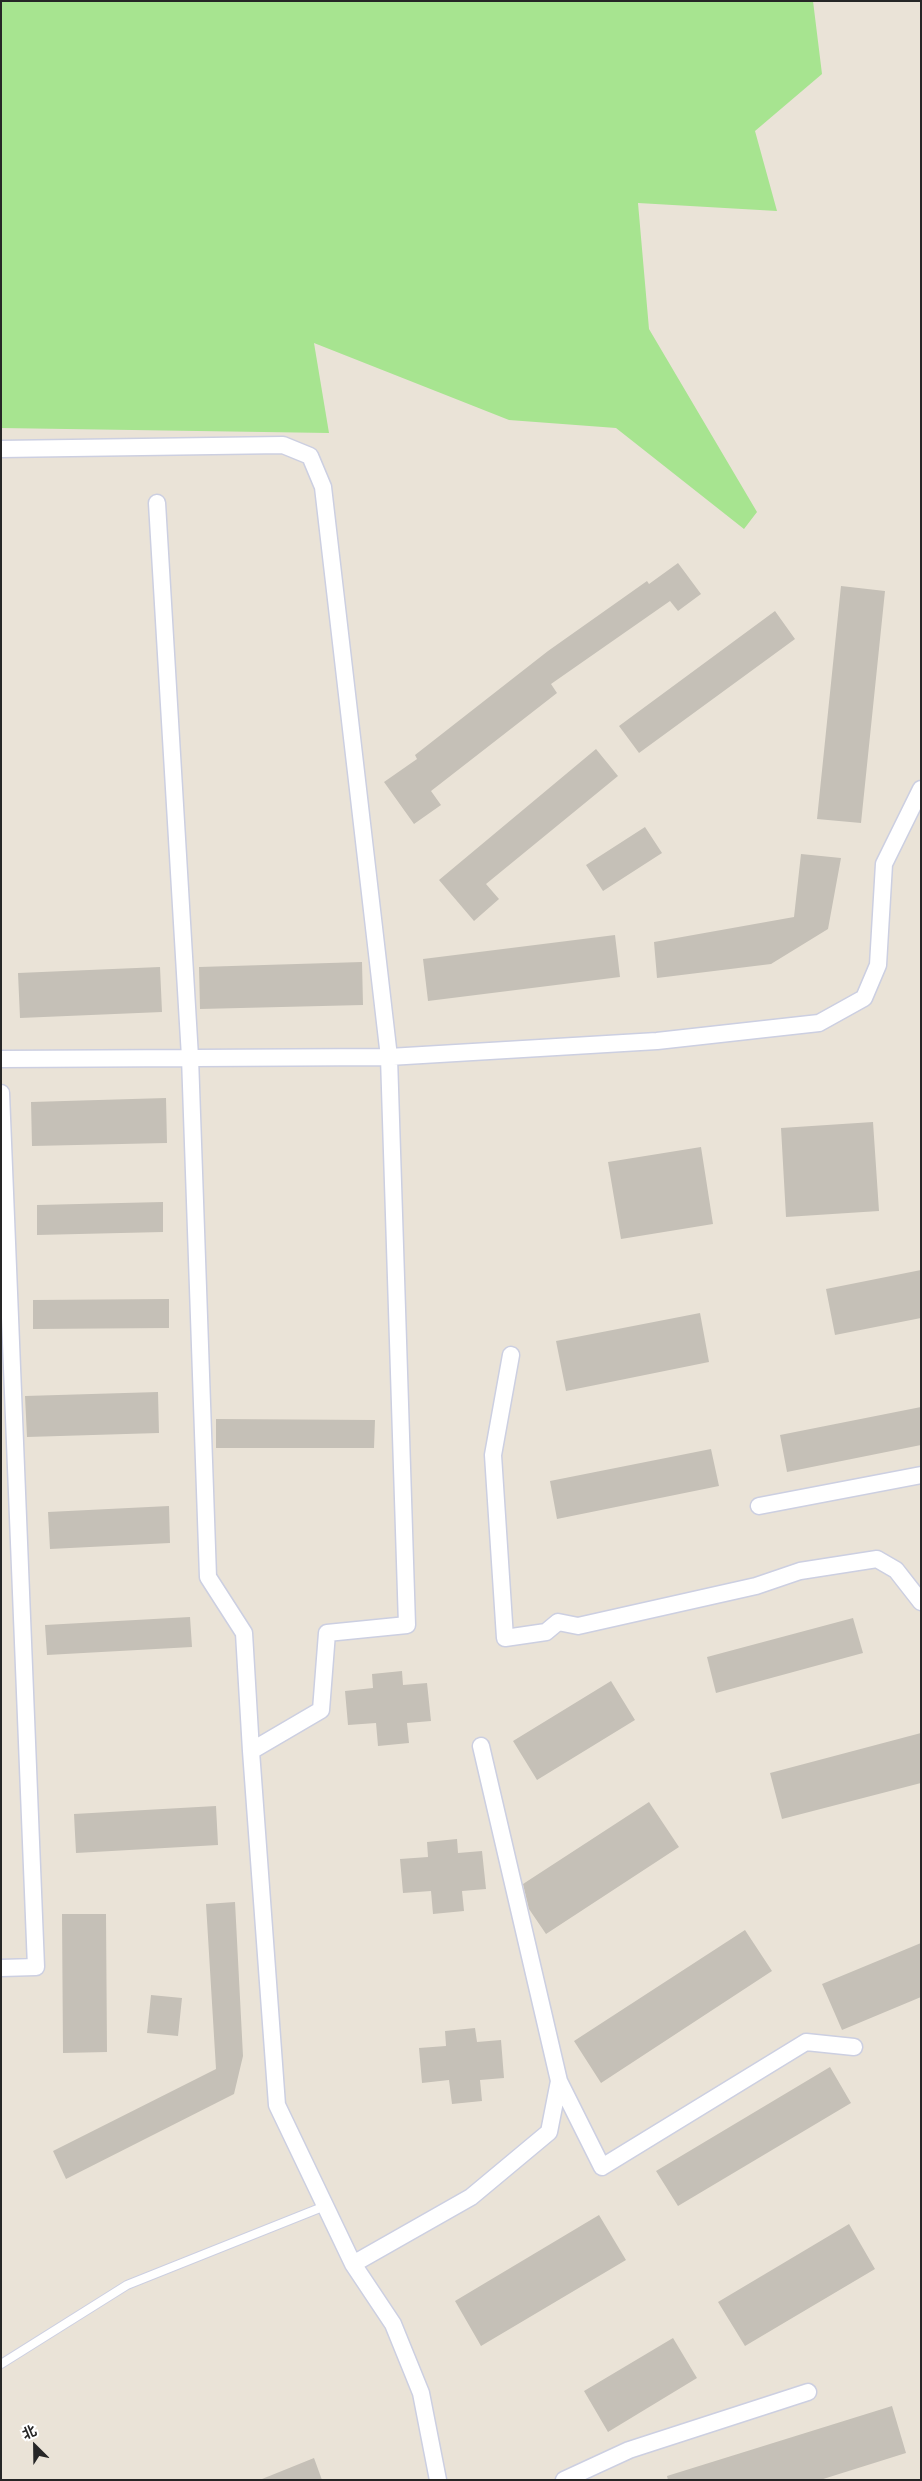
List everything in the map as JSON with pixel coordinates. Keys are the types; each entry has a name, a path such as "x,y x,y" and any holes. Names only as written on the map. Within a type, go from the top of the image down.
{"street":[{"path":"1,449 283,444 310,456 323,487 388,1057 407,1626 327,1633 321,1710 251,1751"},
{"path":"157,503 190,1057 208,1577 244,1632 277,2105 353,2264 393,2324 421,2393 438,2480"},
{"path":"1,1059 388,1057 657,1041 819,1022 864,998 878,966 884,864 921,790"},
{"path":"1,1093 36,1967 1,1968"},
{"path":"511,1355 493,1455 505,1638 546,1632 558,1622 578,1626 756,1586 800,1571 876,1558 896,1570 921,1602"},
{"path":"759,1506 921,1475"},
{"path":"481,1746 559,2081 602,2167 806,2042 854,2047"},
{"path":"353,2264 471,2197 549,2132 559,2081"},
{"path":"564,2480 629,2450 808,2392"}],"lane":[{"path":"1,2364 127,2286 325,2206"}],"green space":[{"path":"1,1 813,1 822,74 755,131 777,211 638,203 649,329 757,512 744,529 616,428 509,420 314,343 329,433 1,428"}],"building":[{"path":"678,563 701,594 678,611 670,601 551,684 557,693 431,791 441,805 414,824 384,782 417,759 415,755 548,651 647,581 649,584"},
{"path":"841,586 885,591 861,823 817,819"},
{"path":"775,611 795,639 639,753 619,726"},
{"path":"596,749 618,776 486,884 499,899 474,921 439,880"},
{"path":"645,827 662,853 603,891 586,865"},
{"path":"801,854 841,858 828,929 771,964 657,978 654,942 794,917"},
{"path":"615,935 620,977 428,1001 423,959"},
{"path":"362,962 363,1005 200,1009 199,967"},
{"path":"160,967 162,1012 20,1018 18,973"},
{"path":"166,1098 167,1143 32,1146 31,1102"},
{"path":"873,1122 879,1211 786,1217 781,1128"},
{"path":"701,1147 713,1224 621,1239 608,1162"},
{"path":"163,1202 163,1232 37,1235 37,1205"},
{"path":"921,1270 921,1318 835,1335 826,1289"},
{"path":"169,1299 169,1328 33,1329 33,1300"},
{"path":"700,1313 709,1362 566,1391 556,1341"},
{"path":"158,1392 159,1433 27,1437 25,1396"},
{"path":"921,1407 921,1445 787,1472 780,1435"},
{"path":"216,1419 375,1420 374,1448 216,1448"},
{"path":"711,1449 719,1486 557,1519 550,1481"},
{"path":"169,1506 170,1543 50,1549 48,1512"},
{"path":"190,1617 192,1647 47,1655 45,1625"},
{"path":"853,1618 863,1653 716,1693 707,1657"},
{"path":"402,1671 403,1685 427,1683 431,1721 407,1723 409,1743 378,1746 376,1723 348,1725 345,1691 373,1688 372,1674"},
{"path":"611,1681 635,1720 537,1780 513,1741"},
{"path":"921,1733 921,1783 782,1819 770,1773"},
{"path":"649,1802 679,1847 546,1934 529,1909 523,1884"},
{"path":"216,1806 218,1845 76,1853 74,1814"},
{"path":"457,1839 458,1853 482,1851 486,1889 462,1891 464,1911 433,1914 431,1891 403,1893 400,1859 428,1857 427,1842"},
{"path":"235,1902 243,2056 234,2094 66,2179 53,2151 216,2069 206,1904"},
{"path":"62,1914 106,1914 107,2052 63,2053"},
{"path":"745,1930 772,1971 601,2083 574,2041"},
{"path":"921,1943 921,1997 842,2030 822,1984"},
{"path":"151,1995 182,1998 178,2036 147,2033"},
{"path":"475,2028 477,2042 501,2040 504,2078 480,2080 482,2101 452,2104 449,2080 422,2083 419,2048 446,2046 445,2031"},
{"path":"830,2067 851,2103 678,2206 656,2171"},
{"path":"599,2215 626,2260 481,2346 455,2301"},
{"path":"849,2224 875,2269 745,2346 718,2302"},
{"path":"673,2338 697,2378 608,2432 584,2391"},
{"path":"892,2406 906,2453 820,2480 668,2480 667,2476"},
{"path":"314,2458 322,2480 262,2479"}]}
